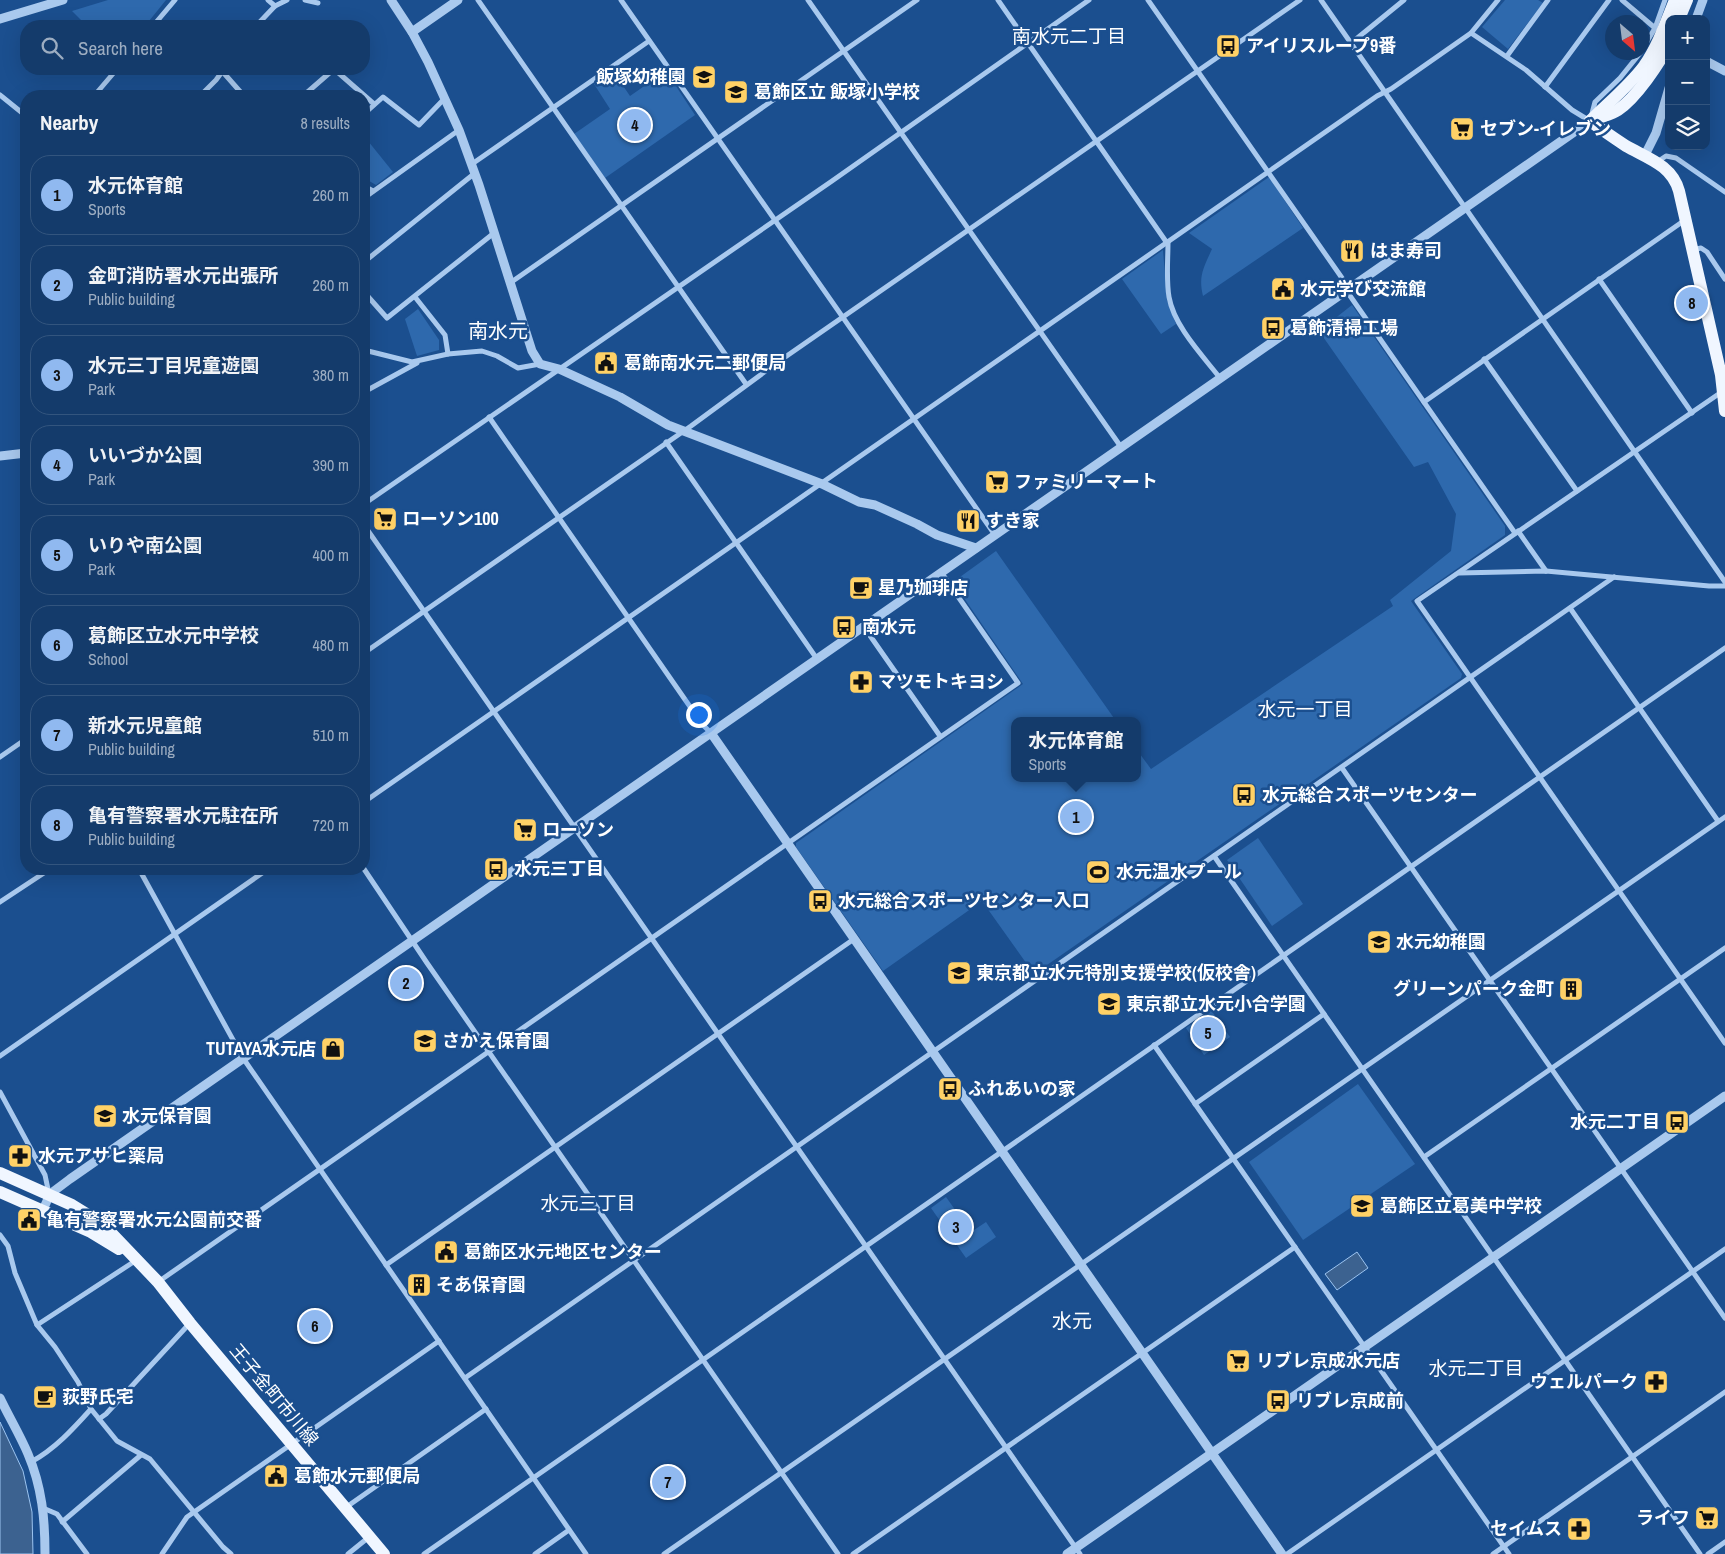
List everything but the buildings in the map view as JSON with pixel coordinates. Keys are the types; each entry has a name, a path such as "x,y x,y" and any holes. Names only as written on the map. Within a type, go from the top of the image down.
{"main road":[{"path":"1590,121 1636,76 1649,57 1658,30 1675,0"},
{"path":"1681,15 1687,0"},
{"path":"1590,121 1618,110 1644,83 1665,53"},
{"path":"1590,121 1618,141 1657,162 1674,179 1685,220 1697,249 1724,390 1725,411"},
{"name":"王子金町市川線","path":"0,1173 50,1194 87,1213 98,1221 158,1282 190,1323 384,1554"},
{"name":"王子金町市川線","path":"0,1192 97,1235 136,1260"}],"street":[{"path":"0,20 63,0"},
{"path":"158,20 175,0"},
{"path":"268,0 276,6"},
{"path":"262,20 276,6 287,0"},
{"path":"305,0 318,3"},
{"path":"392,0 412,32 446,98 473,169 532,352 540,364"},
{"path":"412,32 458,0"},
{"path":"478,0 746,384"},
{"path":"621,0 994,535"},
{"path":"808,0 1121,447"},
{"path":"510,283 917,0"},
{"path":"998,0 1168,243 1168,296 1173,312 1181,326 1220,378"},
{"path":"370,500 678,288 1089,0"},
{"path":"1148,0 1342,278 1346,290 1424,402 1546,571"},
{"path":"370,648 684,430 746,384 1300,0"},
{"path":"1350,44 1404,0"},
{"path":"370,798 1471,33 1498,0"},
{"path":"1507,56 1547,0"},
{"path":"1545,87 1609,0"},
{"path":"1622,0 1658,30"},
{"path":"1650,40 1658,30 1665,0"},
{"path":"1697,15 1703,0"},
{"path":"1322,1 1725,584 1708,586 1546,571 1460,573"},
{"path":"1471,33 1526,70 1575,112 1590,121"},
{"path":"370,257 473,169 553,107 649,41"},
{"path":"43,1210 50,1194 243,1058 1590,121 1595,102 1620,78 1635,60"},
{"path":"1710,63 1725,71"},
{"path":"99,90 112,75"},
{"path":"205,90 219,75"},
{"path":"227,75 239,90"},
{"path":"310,90 327,75"},
{"path":"341,75 358,90"},
{"path":"0,95 20,111"},
{"path":"370,108 383,97 419,125 446,98"},
{"path":"370,100 374,104"},
{"path":"1645,155 1656,133 1665,102"},
{"path":"370,193 459,130"},
{"path":"1657,162 1666,156 1676,158 1725,192"},
{"path":"1424,402 1685,220"},
{"path":"370,298 388,318 494,233"},
{"path":"1697,249 1707,252 1725,279"},
{"path":"1599,279 1692,413"},
{"path":"415,297 445,335 448,354"},
{"path":"370,352 412,362 448,354 482,351 497,356 518,368 540,364 559,369 620,397 668,425 822,484 858,502 875,505 937,535 976,548"},
{"path":"370,389 424,359"},
{"path":"1484,359 1577,490"},
{"path":"1724,390 1417,601 1725,1043"},
{"path":"489,418 1282,1554"},
{"path":"666,442 817,659"},
{"path":"0,456 20,454"},
{"path":"370,534 1078,1551"},
{"path":"158,1282 1018,683 941,572"},
{"path":"464,1378 1614,577"},
{"path":"1570,608 1718,822"},
{"path":"864,626 940,736"},
{"path":"424,1554 1725,648"},
{"path":"0,757 20,743"},
{"path":"1342,768 1725,1318"},
{"path":"664,1554 1725,816"},
{"path":"1214,856 1700,1554"},
{"path":"0,902 41,875"},
{"path":"142,875 243,1058 586,1554"},
{"path":"0,1056 259,875"},
{"path":"368,875 427,963 838,1554"},
{"path":"386,1265 854,939"},
{"path":"1424,1157 1725,948"},
{"path":"1195,1104 1324,1014"},
{"path":"1154,1045 1509,1554"},
{"path":"0,1092 45,1175 50,1194"},
{"path":"1067,1554 1078,1551 1212,1453 1725,1096"},
{"path":"0,1235 8,1246 15,1273 38,1325 78,1382 91,1409 100,1418 116,1441 150,1459 223,1547 231,1554"},
{"path":"853,1554 1295,1247"},
{"path":"1287,1554 1725,1249"},
{"path":"38,1325 136,1260"},
{"path":"100,1418 106,1414 190,1323"},
{"path":"162,1554 187,1517 439,1341"},
{"path":"1494,1554 1725,1392"},
{"path":"0,1398 31,1462 39,1484 43,1508 45,1554"},
{"path":"31,1462 39,1458 70,1433 91,1409"},
{"path":"345,1508 486,1409"},
{"path":"62,1522 141,1455"},
{"path":"43,1508 57,1514 87,1554"},
{"path":"535,1554 569,1530"},
{"path":"348,1554 369,1537"},
{"path":"1708,1554 1725,1542"}],"shaded area":[{"path":"108,0 166,0 150,20 81,20 72,11"},
{"path":"1505,0 1538,0 1543,3 1508,49 1482,27"},
{"path":"613,71 630,96 666,71 695,115 605,178 574,134 610,109 594,84"},
{"path":"370,143 393,172 376,185 370,182"},
{"path":"1269,177 1303,228 1203,296 1202,277 1212,249 1189,233"},
{"path":"1163,250 1167,300 1176,324 1161,334 1122,279"},
{"path":"1352,305 1505,526 1505,535 1411,601 1462,674 1461,678 1034,974 982,901 883,971 796,847 796,843 1023,684 953,582 996,551 1113,717 1011,717 1011,782 1141,782 1141,755 1151,769 1393,606 1390,600 1451,551 1456,514 1428,462 1414,467 1319,331"},
{"path":"418,309 439,340 439,350 417,356 405,319"},
{"path":"1258,838 1303,904 1272,926 1227,860"},
{"path":"1211,1010 1230,1037 1204,1055 1186,1028"},
{"path":"1358,1084 1415,1164 1303,1240 1249,1162"},
{"path":"946,1197 971,1232 986,1222 996,1237 966,1258 931,1208"},
{"path":"1357,1252 1368,1268 1337,1290 1325,1274"},
{"path":"0,1422 23,1471 32,1512 33,1554 0,1554"}],"place":[{"name":"アイリスループ9番","path":"1228,46"},
{"name":"飯塚幼稚園","path":"704,77"},
{"name":"葛飾区立 飯塚小学校","path":"736,92"},
{"name":"いいづか公園","path":"635,125"},
{"name":"セブン-イレブン","path":"1462,129"},
{"name":"はま寿司","path":"1352,251"},
{"name":"水元学び交流館","path":"1283,289"},
{"name":"亀有警察署水元駐在所","path":"1692,303"},
{"name":"葛飾清掃工場","path":"1273,328"},
{"name":"葛飾南水元二郵便局","path":"606,363"},
{"name":"ファミリーマート","path":"997,482"},
{"name":"ローソン100","path":"385,519"},
{"name":"すき家","path":"968,521"},
{"name":"星乃珈琲店","path":"861,588"},
{"name":"南水元","path":"844,627"},
{"name":"マツモトキヨシ","path":"861,682"},
{"name":"水元総合スポーツセンター","path":"1244,795"},
{"name":"水元体育館","path":"1076,817"},
{"name":"ローソン","path":"525,830"},
{"name":"水元三丁目","path":"496,869"},
{"name":"水元温水プール","path":"1098,872"},
{"name":"水元総合スポーツセンター入口","path":"820,901"},
{"name":"水元幼稚園","path":"1379,942"},
{"name":"東京都立水元特別支援学校(仮校舎)","path":"959,973"},
{"name":"金町消防署水元出張所","path":"406,983"},
{"name":"グリーンパーク金町","path":"1571,989"},
{"name":"東京都立水元小合学園","path":"1109,1004"},
{"name":"いりや南公園","path":"1208,1033"},
{"name":"さかえ保育園","path":"425,1041"},
{"name":"TUTAYA水元店","path":"333,1049"},
{"name":"ふれあいの家","path":"950,1089"},
{"name":"水元保育園","path":"105,1116"},
{"name":"水元二丁目","path":"1677,1122"},
{"name":"水元アサヒ薬局","path":"20,1156"},
{"name":"葛飾区立葛美中学校","path":"1362,1206"},
{"name":"亀有警察署水元公園前交番","path":"29,1220"},
{"name":"水元三丁目児童遊園","path":"956,1227"},
{"name":"葛飾区水元地区センター","path":"446,1252"},
{"name":"そあ保育園","path":"419,1285"},
{"name":"葛飾区立水元中学校","path":"315,1326"},
{"name":"リブレ京成水元店","path":"1238,1361"},
{"name":"ウェルパーク","path":"1656,1382"},
{"name":"荻野氏宅","path":"45,1397"},
{"name":"リブレ京成前","path":"1278,1401"},
{"name":"葛飾水元郵便局","path":"276,1476"},
{"name":"新水元児童館","path":"668,1482"},
{"name":"ライフ","path":"1707,1518"},
{"name":"セイムス","path":"1579,1529"}],"district":[{"name":"南水元二丁目","path":"1069,36"},
{"name":"南水元","path":"498,331"},
{"name":"水元一丁目","path":"1305,709"},
{"name":"水元三丁目","path":"588,1203"},
{"name":"水元","path":"1072,1321"},
{"name":"水元二丁目","path":"1476,1368"}]}
